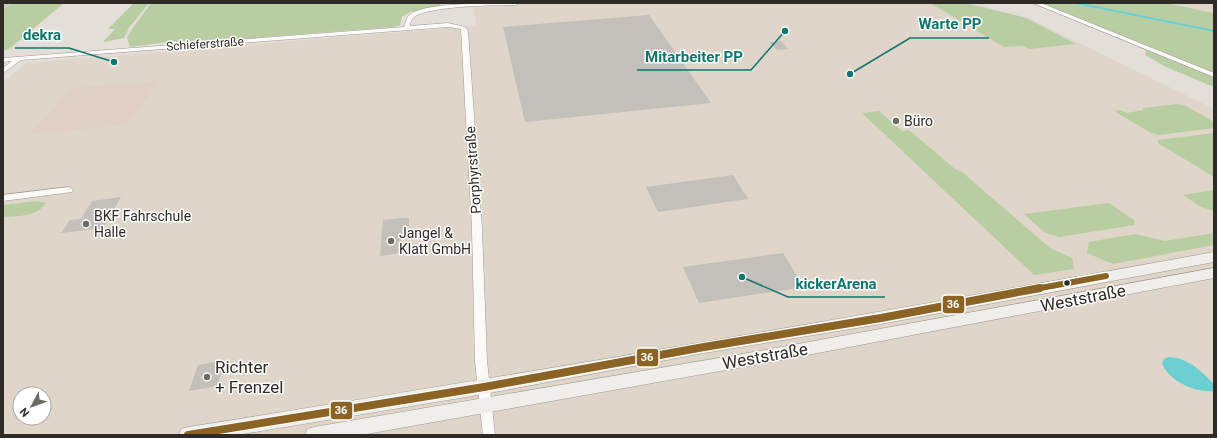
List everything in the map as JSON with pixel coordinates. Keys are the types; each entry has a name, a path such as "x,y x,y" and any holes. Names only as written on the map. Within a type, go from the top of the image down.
{"main road":[{"path":"188,435 484,387 704,347 881,318 1214,257"},
{"name":"Weststraße","path":"314,435 486,406 1071,301 1214,273"}],"street":[{"path":"407,28 408,20 418,12 516,3"},
{"path":"1036,3 1214,75"},
{"name":"Schieferstraße","path":"3,60 407,28 448,25 461,26"},
{"name":"Porphyrstraße","path":"461,26 465,31 477,229 481,360 489,435"},
{"path":"3,71 19,59"},
{"path":"3,198 69,190"}],"shaded area":[{"path":"538,3 970,3 1028,18 1214,109 1214,435 3,435 3,82 27,63 476,26 474,8"},
{"path":"1166,3 1214,3 1214,13 1193,8"},
{"path":"159,81 127,125 30,134 73,88"}],"green space":[{"path":"12,3 64,3 9,49 13,49 3,50 3,9"},
{"path":"134,3 149,3 129,28 124,38 104,42 20,48 103,42 115,29 108,29"},
{"path":"151,3 440,3 441,7 410,12 402,17 400,25 393,27 180,44 175,41 130,47 127,38"},
{"path":"930,3 965,3 1026,18 1076,44 1029,49 1023,46 1004,47"},
{"path":"1039,3 1166,3 1214,13 1214,74"},
{"path":"1146,50 1214,78 1214,87 1166,67 1145,55"},
{"path":"1177,104 1186,106 1214,122 1214,128 1159,135 1151,133 1114,111 1120,110 1127,113 1143,110 1143,108"},
{"path":"879,111 902,131 909,130 955,169 962,172 1050,248 1072,258 1074,269 1034,275 862,113"},
{"path":"1214,133 1214,177 1158,143 1158,140"},
{"path":"1214,190 1214,211 1201,207 1183,195"},
{"path":"37,201 46,203 38,211 27,215 3,217 3,205"},
{"path":"1109,203 1135,221 1134,225 1059,237 1044,232 1024,214"},
{"path":"1214,233 1214,245 1113,264 1087,253 1089,242 1135,234 1165,241"}],"water":[{"path":"1169,357 1188,362 1194,366 1214,384 1214,391 1191,388 1176,380 1165,369 1162,363 1164,359"}],"building":[{"path":"649,15 711,103 525,122 503,27"},
{"path":"781,41 788,49 777,50 769,42"},
{"path":"733,175 748,199 658,212 646,187"},
{"path":"121,197 103,228 61,233 70,220 81,219 92,201"},
{"name":"Jangel & Klatt GmbH","path":"409,218 409,226 402,228 400,253 380,256 383,220"},
{"path":"783,253 804,287 699,303 683,267"},
{"name":"Richter + Frenzel","path":"220,361 218,367 224,366 217,386 189,391 198,365"}],"waterway":[{"path":"1076,3 1214,31"}],"transit line":[{"name":"36","path":"188,435 484,387 704,347 881,318 1106,276"}],"place":[{"name":"Mitarbeiter PP","path":"785,31"},
{"name":"dekra","path":"114,62"},
{"name":"Warte PP","path":"850,74"},
{"name":"Büro","path":"896,121"},
{"name":"BKF Fahrschule Halle","path":"86,224"},
{"name":"Jangel & Klatt GmbH","path":"391,241"},
{"name":"kickerArena","path":"742,277"},
{"name":"Richter + Frenzel","path":"207,377"}]}
